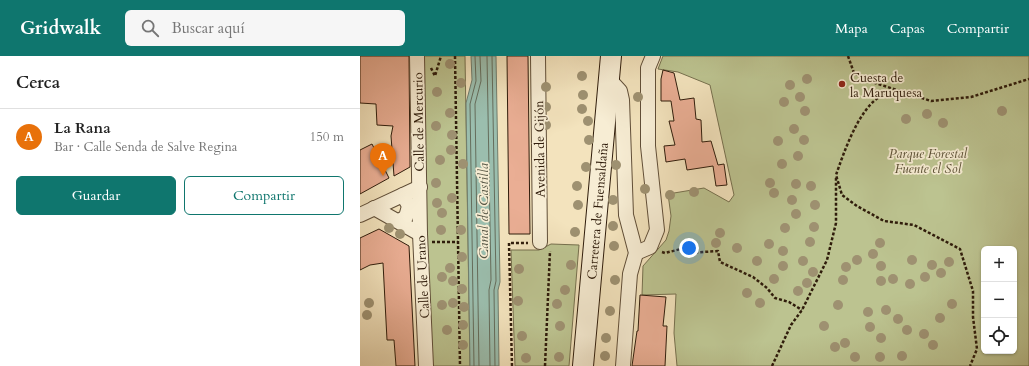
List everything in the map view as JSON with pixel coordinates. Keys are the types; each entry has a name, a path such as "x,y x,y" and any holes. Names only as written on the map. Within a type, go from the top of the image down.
{"main road":[{"name":"Carretera de Fuensaldaña","path":"583,366 611,56"}],"street":[{"name":"Avenida de Gijón","path":"538,56 540,242"},
{"path":"636,253 650,247 658,230 648,146 648,68 652,57"},
{"name":"Calle de Mercurio","path":"420,187 423,59"},
{"path":"609,79 620,91 622,100 626,215 636,253 630,274 623,366"},
{"path":"360,214 420,187"},
{"name":"Calle de Urano","path":"420,187 423,238 426,366"},
{"path":"399,221 406,217 409,206 403,195"},
{"path":"374,208 399,221 423,238"}],"path":[{"path":"423,59 435,76 441,56"},
{"path":"455,56 460,366"},
{"path":"848,56 854,73 896,90 931,101 971,97 1029,79"},
{"path":"772,366 791,325 802,310 827,260 836,223 836,175 846,148 864,112 880,96 896,90"},
{"path":"836,175 842,194 857,206 884,222 914,225 960,248 973,291 973,317 977,349 970,366"},
{"path":"423,238 458,242"},
{"path":"512,366 509,243 540,242 551,244 545,366"},
{"path":"650,247 665,253 681,249 688,253 718,251 720,262 753,277 767,288 775,298 789,302 802,310"}],"green space":[{"path":"421,56 465,56 470,366 432,366 425,242"},
{"name":"Parque Forestal Fuente el Sol","path":"663,56 1029,56 1029,366 677,366 674,333 676,294 642,295 643,266 666,240 671,216 668,194 704,188 729,202 734,195 710,85 678,72 658,69"},
{"path":"551,244 579,245 569,366 515,366 511,250 539,250"}],"water":[{"name":"Canal de Castilla","path":"471,56 496,56 500,282 498,290 499,366 470,366 466,103 472,80"}],"building":[{"path":"360,56 409,56 410,167 394,176 391,136 393,126 377,125 376,104 360,103"},
{"path":"507,56 528,56 530,234 509,234"},
{"path":"663,70 674,73 680,100 694,98 696,119 701,120 702,142 711,141 718,165 724,164 727,185 716,186 713,166 687,170 685,159 666,162 664,146 675,145 669,121 674,121 671,101 661,101 661,79"},
{"path":"372,144 389,178 360,194 360,150"},
{"path":"379,229 409,246 415,366 396,366 394,340 387,340 383,263 370,265 360,270 360,238"},
{"path":"640,295 666,297 663,326 667,326 665,366 632,366 638,331"}],"place":[{"name":"Cuesta de la Maruquesa","path":"842,84"},
{"name":"La Rana","path":"383,176"}]}
